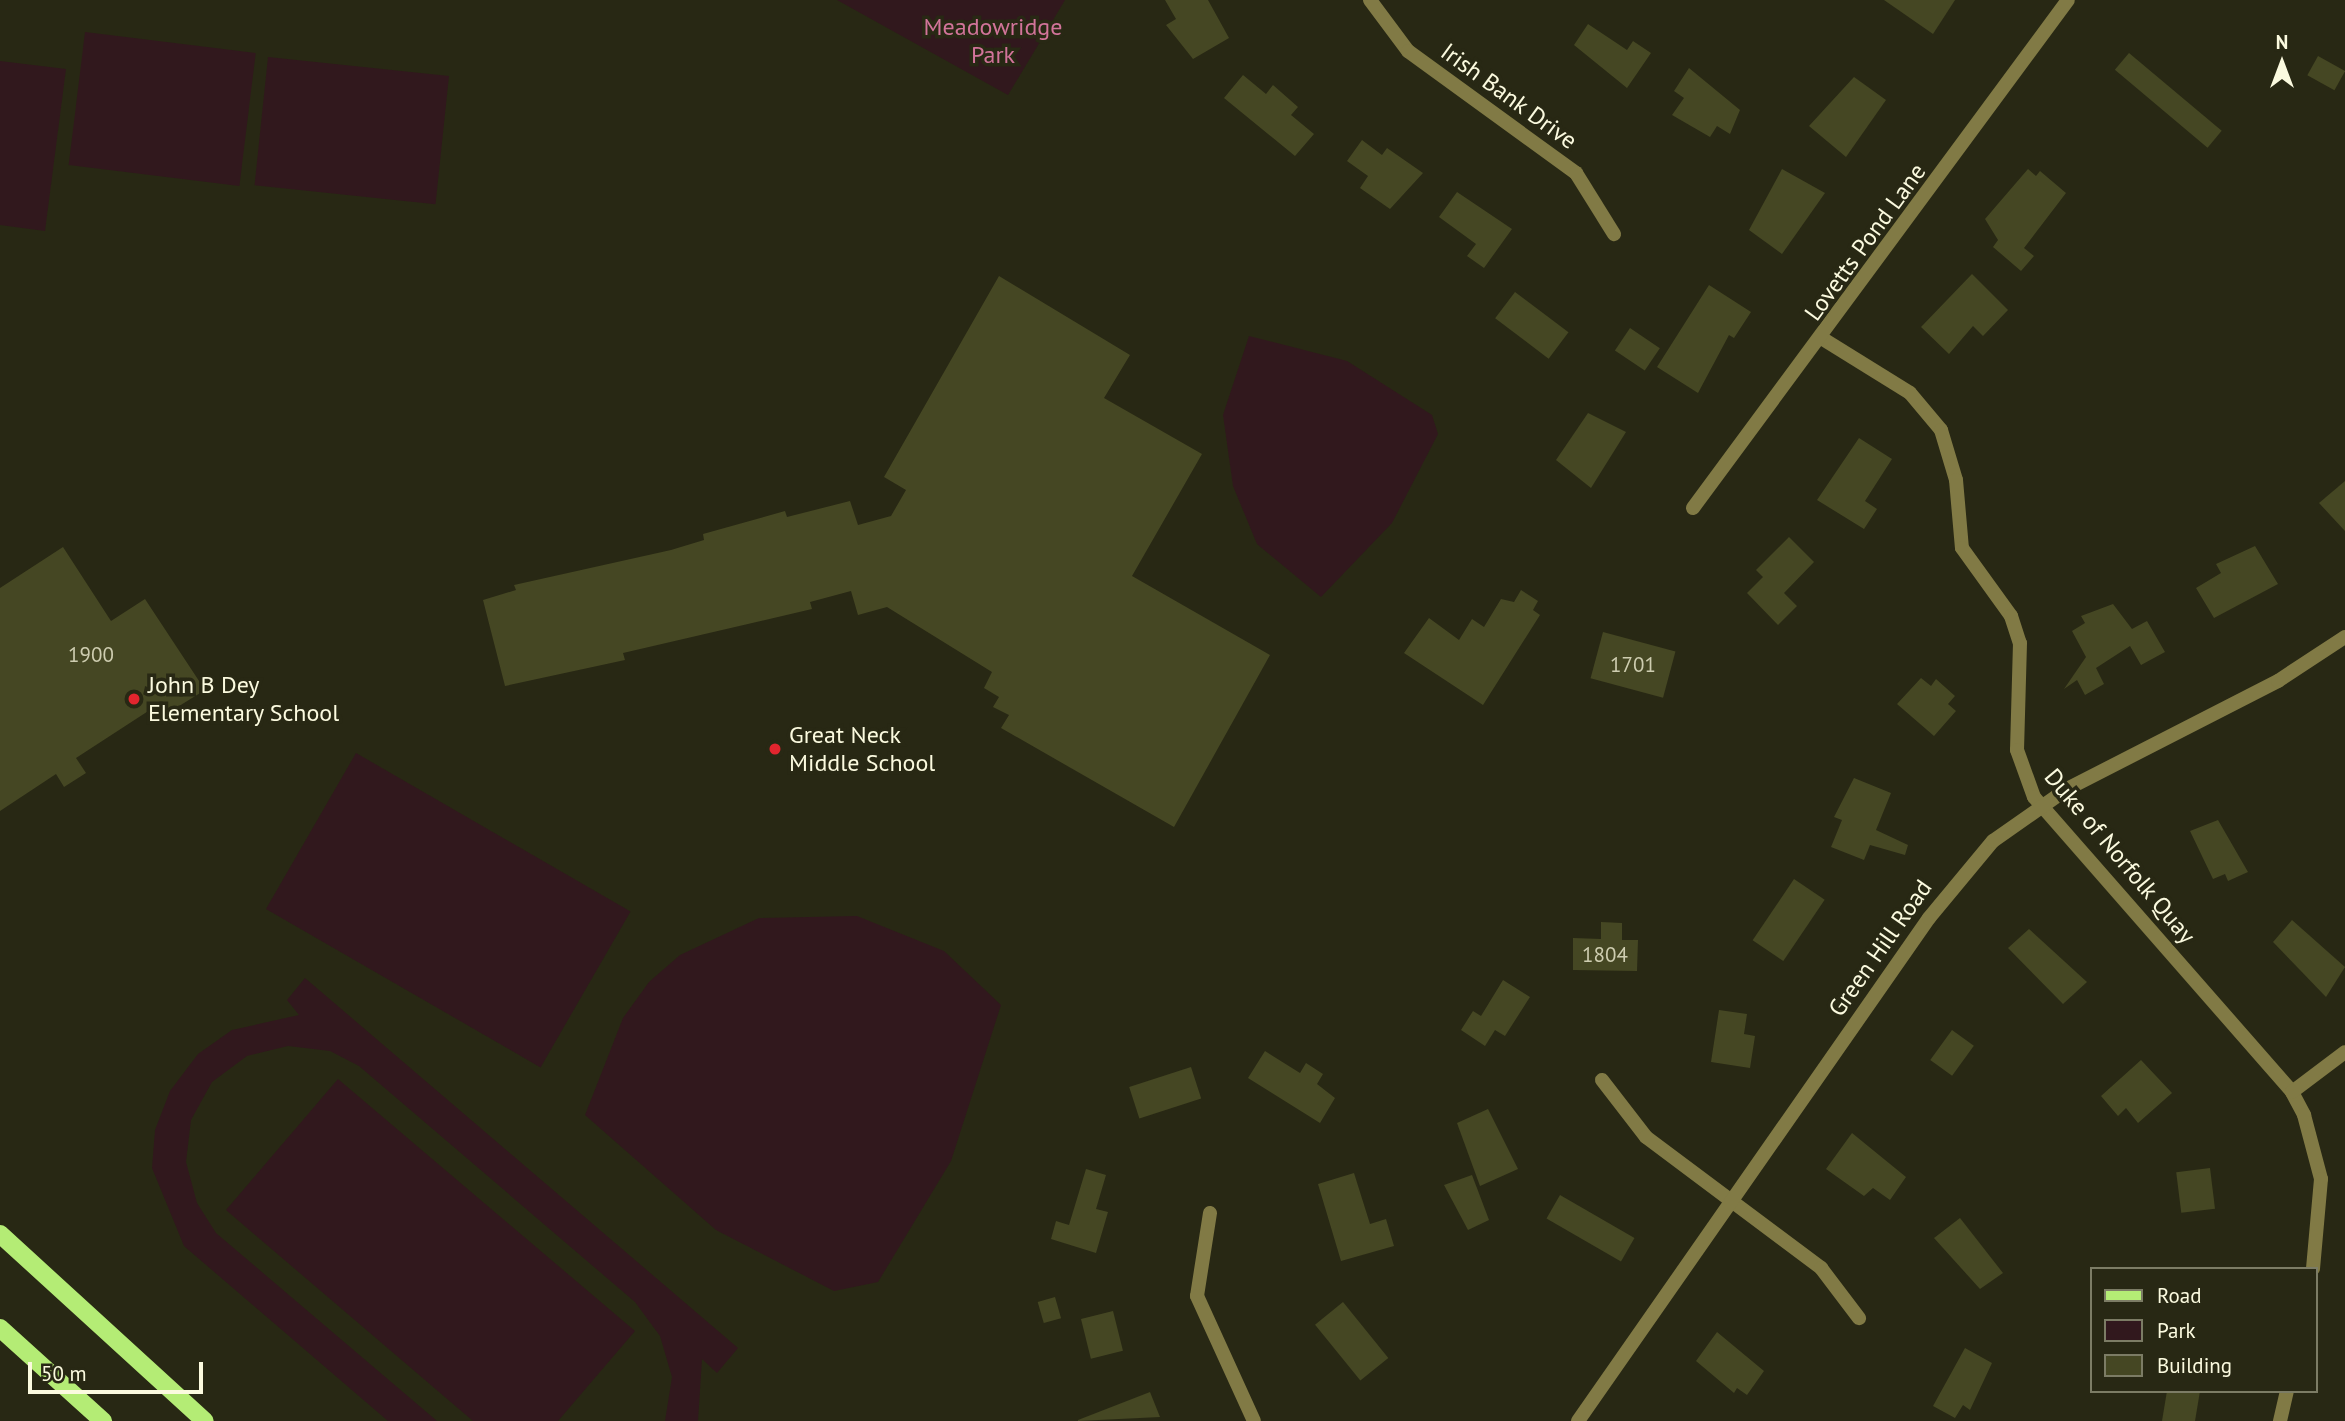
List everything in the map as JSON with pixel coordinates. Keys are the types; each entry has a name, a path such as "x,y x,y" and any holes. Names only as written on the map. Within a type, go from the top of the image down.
{"main road":[{"path":"0,1234 205,1421"},
{"path":"0,1328 103,1421"}],"street":[{"name":"Irish Bank Drive","path":"1370,0 1408,51 1576,173 1614,234"},
{"name":"Lovetts Pond Lane","path":"1693,508 1823,339 2068,0"},
{"name":"Duke of Norfolk Quay","path":"1823,339 1910,393 1941,430 1956,480 1962,548 2011,616 2020,643 2017,750 2040,805 2292,1092 2321,1179 2313,1267"},
{"name":"Green Hill Road","path":"1578,1421 1729,1201 1955,881 2040,805 2278,681 2345,637"},
{"path":"2292,1092 2345,1052"},
{"path":"1602,1080 1646,1137 1821,1268 1859,1318"},
{"path":"1210,1213 1197,1296 1254,1421"},
{"path":"2280,1421 2287,1393"}],"green space":[{"name":"Meadowridge Park","path":"837,0 1065,0 1008,95"},
{"path":"85,32 256,53 239,186 69,165"},
{"path":"268,57 449,76 436,204 255,185"},
{"path":"0,61 66,69 45,231 0,225"},
{"path":"1249,336 1347,361 1432,415 1438,434 1392,523 1321,597 1257,544 1233,486 1223,415"},
{"path":"356,753 631,911 541,1067 266,909"},
{"path":"857,916 944,951 1001,1005 951,1161 878,1282 834,1291 716,1230 585,1115 623,1018 649,982 680,955 759,918"},
{"path":"305,978 738,1348 717,1373 702,1359 698,1421 665,1421 672,1377 660,1336 635,1302 359,1066 330,1051 288,1046 247,1056 212,1082 191,1120 186,1162 197,1203 216,1233 437,1421 388,1421 184,1246 152,1168 155,1130 170,1091 198,1054 232,1030 299,1015 287,1000"},
{"path":"338,1079 635,1331 558,1421 473,1421 226,1210"}],"building":[{"path":"1165,0 1208,0 1229,38 1193,59 1166,25 1176,19"},
{"path":"1884,0 1955,0 1933,34"},
{"path":"1588,24 1627,50 1633,41 1651,53 1627,88 1574,45"},
{"path":"2129,53 2222,131 2208,148 2115,70"},
{"path":"2318,56 2345,71 2334,90 2307,75"},
{"path":"1689,68 1740,110 1730,134 1717,126 1710,137 1672,115 1684,98 1674,91"},
{"path":"1243,75 1266,94 1273,85 1298,107 1291,115 1314,134 1295,156 1224,98"},
{"path":"1854,77 1886,100 1846,157 1809,126"},
{"path":"1362,140 1382,155 1387,148 1423,173 1390,209 1360,188 1368,176 1347,161"},
{"path":"1782,169 1825,193 1782,254 1749,230"},
{"path":"2028,169 2036,176 2040,171 2066,193 2024,248 2034,256 2021,271 1993,247 1998,240 1985,219"},
{"path":"1457,192 1512,229 1484,268 1467,256 1476,244 1439,217"},
{"path":"1972,274 2008,310 1983,336 1973,326 1949,354 1921,327"},
{"path":"999,276 1130,355 1104,398 1202,454 1132,576 1270,655 1174,827 1001,728 1009,715 993,707 999,697 984,688 992,672 887,607 858,615 851,591 810,602 812,609 623,653 625,660 505,686 483,600 516,590 514,585 671,550 704,540 703,534 785,511 787,517 850,501 858,525 891,516 906,490 884,477"},
{"path":"1709,285 1751,312 1734,338 1729,335 1698,393 1657,367"},
{"path":"1515,292 1569,332 1549,359 1495,318"},
{"path":"1630,328 1660,348 1645,371 1615,350"},
{"path":"1588,413 1626,432 1591,488 1556,460"},
{"path":"1859,438 1892,459 1865,501 1877,509 1864,529 1817,500"},
{"path":"2345,481 2345,531 2319,503"},
{"path":"1789,537 1814,562 1784,593 1797,606 1778,625 1747,593 1763,577 1756,570"},
{"path":"2255,546 2278,584 2214,618 2196,588 2221,573 2216,564"},
{"path":"63,547 111,621 145,599 205,690 163,716 156,706 76,758 86,773 64,787 56,774 0,811 0,588"},
{"path":"1521,590 1538,601 1533,610 1540,615 1483,705 1404,653 1429,618 1459,640 1472,619 1484,627 1501,599 1514,602"},
{"path":"2113,604 2132,629 2147,621 2165,652 2141,665 2130,646 2096,668 2104,684 2085,695 2077,680 2064,689 2086,657 2072,631 2085,623 2081,616"},
{"path":"1603,632 1675,651 1663,698 1591,678"},
{"path":"1921,678 1931,686 1936,679 1955,696 1948,704 1956,711 1934,736 1897,704"},
{"path":"1854,778 1891,793 1876,830 1908,845 1905,855 1870,845 1864,860 1831,847 1842,820 1834,817"},
{"path":"2218,820 2248,872 2228,881 2225,874 2213,879 2190,831"},
{"path":"1794,879 1825,900 1783,961 1753,940"},
{"path":"2292,920 2345,967 2326,997 2273,942"},
{"path":"1601,922 1622,923 1622,940 1638,940 1637,971 1573,970 1573,938 1601,939"},
{"path":"2029,929 2087,982 2063,1004 2008,948"},
{"path":"1503,980 1530,997 1505,1036 1495,1030 1485,1046 1461,1030 1473,1011 1481,1016"},
{"path":"1719,1010 1747,1014 1744,1034 1755,1036 1750,1068 1711,1062"},
{"path":"1952,1030 1974,1046 1952,1076 1930,1060"},
{"path":"1265,1051 1300,1073 1306,1063 1323,1074 1317,1084 1335,1098 1320,1123 1248,1078"},
{"path":"2141,1060 2172,1093 2138,1123 2126,1108 2118,1116 2101,1096"},
{"path":"1191,1067 1201,1098 1139,1118 1129,1087"},
{"path":"1488,1109 1518,1169 1480,1186 1457,1123"},
{"path":"1852,1133 1906,1177 1890,1200 1873,1188 1864,1196 1826,1169"},
{"path":"2210,1168 2215,1209 2181,1213 2176,1172"},
{"path":"1086,1169 1106,1175 1096,1209 1108,1212 1096,1253 1051,1239 1056,1221 1069,1225"},
{"path":"1354,1173 1370,1224 1386,1219 1394,1246 1341,1261 1318,1184"},
{"path":"1472,1175 1489,1220 1468,1230 1444,1185"},
{"path":"1560,1195 1634,1238 1621,1261 1546,1218"},
{"path":"1960,1218 2003,1273 1980,1289 1934,1238"},
{"path":"1055,1297 1061,1318 1044,1323 1038,1302"},
{"path":"1343,1302 1388,1358 1360,1381 1315,1325"},
{"path":"1113,1311 1123,1351 1091,1359 1081,1319"},
{"path":"1717,1332 1764,1371 1747,1395 1737,1388 1734,1393 1696,1361"},
{"path":"1965,1348 1992,1363 1970,1410 1963,1405 1955,1418 1933,1406"},
{"path":"1150,1392 1160,1417 1078,1421 1078,1420"},
{"path":"2167,1393 2200,1393 2195,1421 2162,1421"}],"place":[{"name":"John B Dey Elementary School","path":"134,699"},
{"name":"Great Neck Middle School","path":"775,749"}]}
